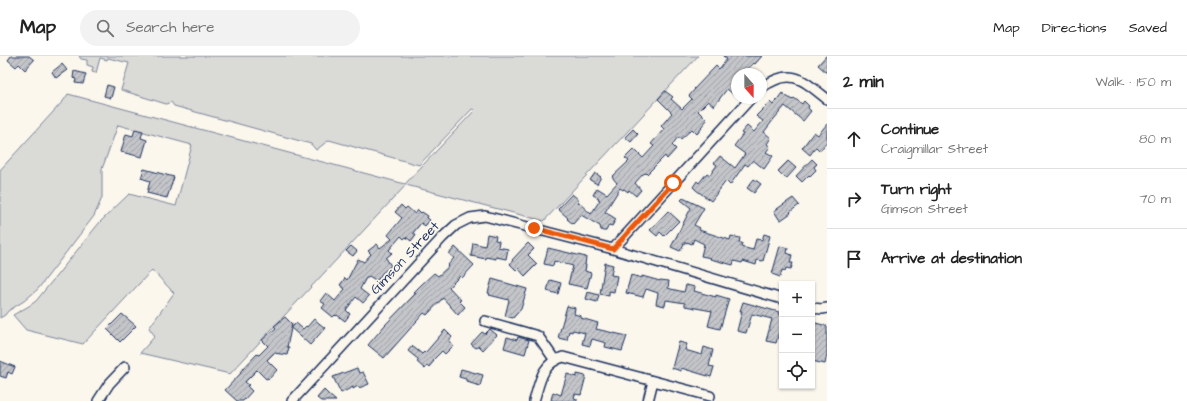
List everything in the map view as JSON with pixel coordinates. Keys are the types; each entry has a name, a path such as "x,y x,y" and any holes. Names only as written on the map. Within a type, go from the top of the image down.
{"street":[{"path":"767,84 773,80 787,76 798,78 827,99"},
{"path":"613,249 746,104"},
{"name":"Gimson Street","path":"292,401 443,237 456,225 470,218 485,216 613,249 779,298"},
{"path":"815,308 827,308"},
{"path":"486,321 538,336 554,360"},
{"path":"534,401 548,365 554,360 563,357 710,396"},
{"path":"98,401 109,384 125,367"},
{"path":"648,401 654,381"}],"shaded area":[{"path":"79,56 698,56 544,221 406,185 230,374 140,353 155,336 149,328 174,293 152,270 83,344 26,330 13,315 36,301 100,222 129,194 176,206 192,145 118,125 102,169 102,198 94,216 38,289 0,318 0,170 68,94 405,184 475,110 472,109 419,165 329,140 316,150 311,144 174,106 171,102 166,104 121,90 129,63 108,58 107,60 100,58 96,73 92,72 93,67 87,65 87,60 81,59"}],"building":[{"path":"11,56 29,56 34,60 25,70 19,64 16,67 8,60"},
{"path":"723,56 762,56 755,64 753,63 748,68 731,68 731,92 727,89 714,106 708,101 698,111 707,120 701,127 702,128 697,134 692,129 681,139 678,137 672,145 676,149 667,159 665,156 647,174 643,174 635,183 641,190 636,196 629,190 628,192 620,188 605,212 616,219 612,226 609,225 606,231 603,231 601,230 600,226 581,215 573,224 567,219 568,218 558,209 572,194 591,214 600,200 593,195 597,188 607,194 617,183 612,177 629,161 625,158 634,149 643,158 654,146 651,144 664,129 661,126 672,113 658,99 665,91 673,97 671,99 682,109 692,99 689,96 694,89 716,66 719,69 727,59"},
{"path":"827,56 827,73 818,65"},
{"path":"62,64 67,70 56,78 52,72"},
{"path":"74,71 86,74 83,84 75,83 76,79 73,78"},
{"path":"107,85 114,87 111,98 104,96"},
{"path":"782,93 792,100 794,98 802,104 804,101 809,106 808,108 811,111 803,121 785,106 774,119 764,132 771,138 767,144 770,147 766,152 773,156 764,169 753,160 748,166 745,164 730,185 726,181 711,201 696,190 693,187 697,181 699,183 707,173 710,175 717,165 714,163 720,156 735,168 745,154 734,146 743,134 741,133 747,126 754,132 763,121 756,116 770,102 773,105"},
{"path":"827,124 827,142 820,151 816,147 810,155 802,148 814,132 818,135"},
{"path":"135,129 143,131 141,138 147,140 142,157 121,152 126,134 133,136"},
{"path":"633,129 638,134 631,142 625,137"},
{"path":"812,159 817,164 814,167 816,170 802,182 796,176"},
{"path":"788,161 796,168 786,179 778,171"},
{"path":"144,169 174,177 167,198 147,193 150,181 141,178"},
{"path":"595,173 601,177 597,184 590,180"},
{"path":"754,179 761,184 754,193 747,188"},
{"path":"683,198 704,208 694,225 700,228 699,230 730,240 731,236 740,238 739,243 742,243 741,247 753,250 756,239 762,240 764,234 770,236 763,261 757,260 756,265 743,261 742,263 734,261 733,265 710,259 711,258 701,256 704,244 694,239 692,244 685,242 680,251 671,247 691,208 681,200"},
{"path":"793,198 799,205 781,220 779,219 774,211"},
{"path":"401,205 405,209 407,207 415,214 418,210 421,213 422,212 428,216 427,218 430,220 425,226 421,223 413,233 416,235 411,241 406,237 404,239 401,236 389,250 392,253 386,258 391,266 382,273 377,281 369,276 366,278 360,289 369,296 363,303 356,297 346,310 350,314 345,321 337,315 333,317 322,308 325,304 320,301 326,293 335,301 345,289 340,285 345,278 347,280 358,259 364,262 371,254 368,251 377,244 380,248 392,239 388,235 402,218 395,212"},
{"path":"668,211 679,221 664,236 660,232 657,236 650,230"},
{"path":"487,234 496,236 495,240 499,241 498,247 508,249 506,259 486,257 486,259 471,256 473,243 485,246"},
{"path":"528,243 534,249 528,255 537,264 525,276 518,268 516,270 510,264"},
{"path":"351,246 357,251 353,256 346,251"},
{"path":"780,246 788,248 787,253 792,255 790,263 793,263 791,269 786,268 785,271 782,270 780,277 772,274"},
{"path":"455,247 474,265 462,278 460,276 449,287 461,300 459,301 465,307 458,315 443,298 427,315 424,313 384,358 368,345 416,293 414,292 421,285 434,273 438,276 449,266 448,265 454,258 449,254"},
{"path":"548,248 586,257 585,271 591,273 587,288 568,284 573,266 554,261 553,266 544,264"},
{"path":"605,263 613,265 611,275 617,276 614,292 609,291 609,296 600,294"},
{"path":"631,275 642,278 642,276 660,281 669,281 668,288 671,289 684,292 686,285 695,287 694,291 729,299 720,329 708,326 712,311 685,306 685,303 666,300 665,306 656,304 658,293 646,289 643,297 626,293"},
{"path":"492,279 527,289 521,309 513,318 505,316 509,300 489,295 490,294 488,293"},
{"path":"550,280 561,283 558,294 547,291"},
{"path":"588,292 599,295 597,302 586,299"},
{"path":"743,302 779,312 779,332 776,343 766,341 772,319 752,314 746,333 737,331 742,311 740,311"},
{"path":"567,306 575,308 574,314 581,316 581,318 598,323 596,329 627,336 622,351 605,347 606,343 592,339 590,346 582,344 585,333 573,330 572,332 569,331 567,340 558,338"},
{"path":"122,314 136,326 120,342 107,329"},
{"path":"285,317 292,324 287,347 289,347 287,355 274,353 267,360 277,370 269,379 266,379 257,370 245,382 249,385 247,386 252,391 243,401 237,401 225,390 257,354 259,355 268,346 262,340 276,328 274,326"},
{"path":"314,319 325,328 310,345 291,328 296,323 303,329 306,326 307,327"},
{"path":"815,323 827,326 827,354 825,364 815,362"},
{"path":"490,329 497,335 483,350 479,346 476,348 471,344 482,332 485,334"},
{"path":"445,330 452,337 449,341 453,346 445,354 442,351 433,360 434,361 429,367 427,366 425,369 417,362 419,360 408,351 412,346 422,354 424,352 425,353"},
{"path":"507,337 517,340 518,337 529,340 525,354 504,348"},
{"path":"679,342 687,344 685,350 702,355 704,347 713,350 709,366 714,367 711,377 681,368 681,371 672,368"},
{"path":"0,361 15,367 12,374 8,372 6,378 0,376"},
{"path":"357,368 359,373 363,372 369,384 359,388 358,386 353,389 353,387 341,393 333,377"},
{"path":"461,369 483,375 480,386 459,377"},
{"path":"567,374 577,377 577,374 586,376 581,395 575,394 574,398 577,399 577,401 551,400 553,392 561,395"},
{"path":"324,390 336,401 321,401 317,398"}],"route":[{"path":"534,228 613,249 673,183"}]}
